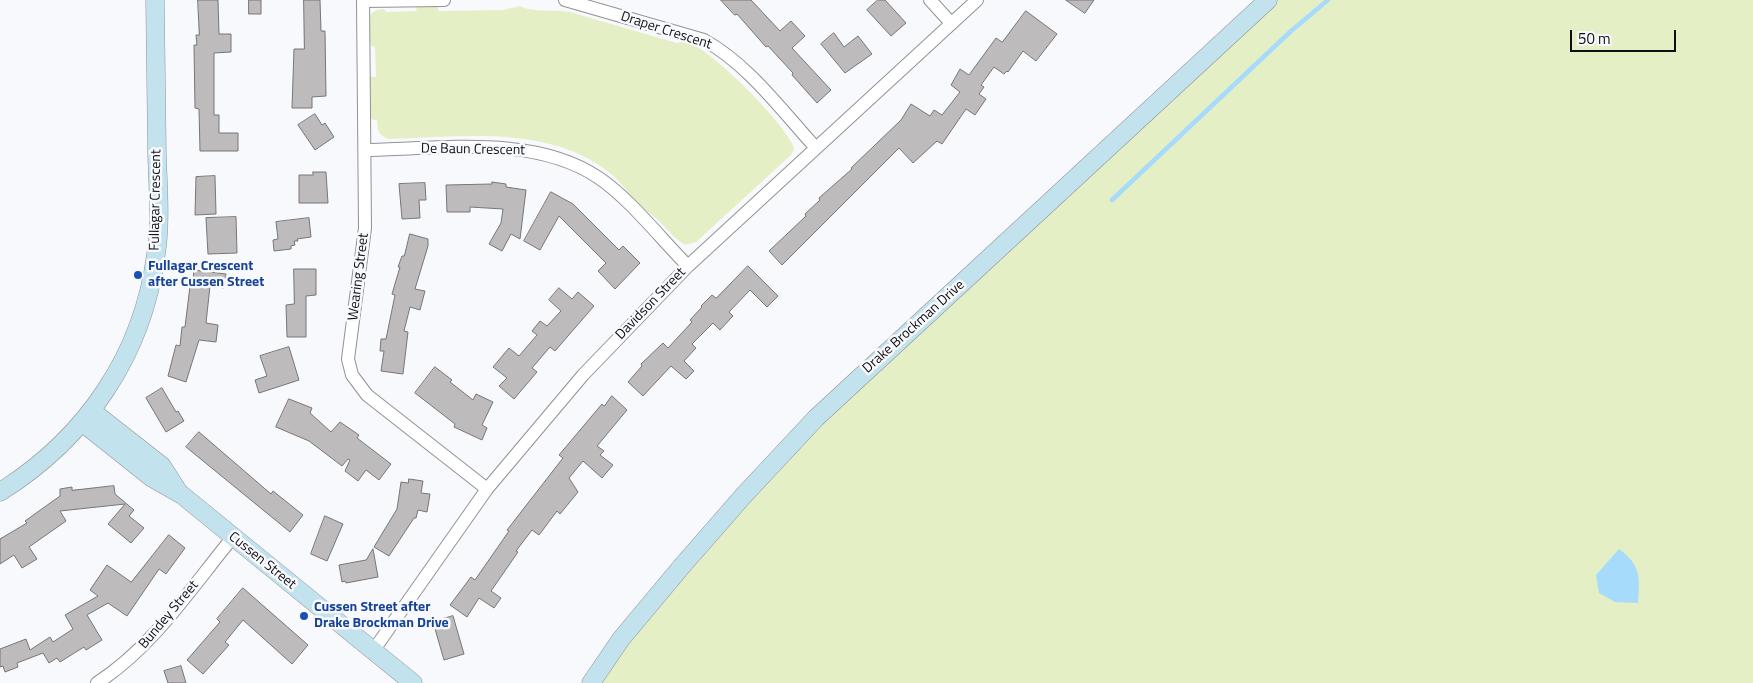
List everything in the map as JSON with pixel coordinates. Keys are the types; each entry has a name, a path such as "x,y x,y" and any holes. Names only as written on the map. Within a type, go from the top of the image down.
{"street":[{"name":"Fullagar Crescent","path":"0,492 25,476 58,449 88,417 124,359 142,317 157,253 155,0"},
{"path":"363,1 444,0"},
{"name":"Draper Crescent","path":"565,0 704,40 723,51 739,64 816,148"},
{"path":"930,0 951,23"},
{"name":"Davidson Street","path":"373,651 487,489 583,375 688,266 977,0"},
{"name":"Drake Brockman Drive","path":"591,683 621,638 682,566 816,418 1268,0"},
{"name":"Wearing Street","path":"363,1 366,150 365,228 348,358 352,375 367,396 487,489"},
{"name":"De Baun Crescent","path":"366,150 502,148 532,150 562,158 600,178 688,266"},
{"name":"Cussen Street","path":"88,417 162,466 182,496 413,683"},
{"name":"Bundey Street","path":"97,683 121,668 142,649 233,537"}],"green space":[{"path":"1268,0 1753,0 1753,683 591,683 745,495"},
{"path":"520,6 537,10 570,12 677,43 684,41 695,45 728,71 764,107 790,139 794,149 791,155 696,242 685,245 641,206 610,173 586,157 560,147 532,140 504,137 475,136 389,139 381,135 378,130 377,120 370,119 367,76 376,77 375,47 371,46 368,28 369,17 372,13 384,9 386,12 416,11 417,7 437,7 439,11 503,10"}],"water":[{"path":"1619,549 1635,566 1639,579 1638,603 1615,602 1599,593 1596,575"}],"building":[{"path":"198,0 218,0 219,34 231,34 231,52 214,53 214,115 219,115 219,133 238,133 238,151 200,151 199,109 195,108 194,45 197,45 196,35 199,35"},
{"path":"249,0 261,0 261,14 249,14"},
{"path":"304,0 320,0 321,31 325,31 326,96 312,97 312,108 292,108 294,49 304,49"},
{"path":"721,0 751,0 780,31 791,21 805,36 792,48 831,90 817,103 768,46 766,47 737,14 735,15"},
{"path":"878,0 885,0 906,23 891,36 867,10"},
{"path":"1066,0 1094,0 1085,13"},
{"path":"1026,11 1057,34 1036,61 1023,51 1008,72 1004,74 994,67 981,85 984,87 979,94 986,99 975,115 966,109 942,144 937,141 913,163 899,148 782,265 769,251 806,216 805,214 820,200 819,198 852,169 901,120 911,104 930,116 934,110 942,115 960,92 951,85 960,69 969,75 996,38 1002,42"},
{"path":"834,33 844,47 858,36 872,54 845,73 821,44"},
{"path":"315,114 322,125 325,123 334,137 315,150 298,125"},
{"path":"313,172 326,172 328,203 299,203 299,175 313,175"},
{"path":"215,176 216,214 195,215 196,177"},
{"path":"492,182 506,184 506,187 526,190 520,239 511,234 502,251 489,244 501,223 503,209 470,207 470,212 447,212 446,185 492,184"},
{"path":"425,183 426,200 419,200 420,218 402,219 399,184"},
{"path":"551,192 573,204 619,250 623,246 640,263 615,289 598,271 606,263 559,216 540,250 524,241"},
{"path":"236,217 237,253 208,254 206,218"},
{"path":"309,218 311,237 297,239 298,241 294,241 295,245 291,246 291,249 274,251 273,240 278,239 276,222"},
{"path":"410,234 428,239 428,246 415,289 425,291 420,310 410,307 404,331 408,332 403,374 381,371 384,351 380,351 381,339 386,339 395,295 392,294 400,267 398,267 402,256 404,256"},
{"path":"748,266 778,296 767,307 750,290 729,312 733,316 720,330 713,323 692,344 696,348 684,361 694,371 686,379 671,366 643,396 628,382 642,366 641,364 663,343 668,348 692,322 690,320 701,306 712,295 716,298"},
{"path":"294,269 316,269 316,295 306,296 306,337 287,337 286,305 294,304"},
{"path":"194,270 226,274 224,288 210,286 206,323 218,325 216,342 199,340 186,382 168,376 176,345 180,346 182,327 185,327 191,278 193,278"},
{"path":"559,288 572,299 578,292 594,306 555,351 550,347 532,368 537,372 514,399 499,386 507,378 493,367 509,348 519,356 537,335 532,331 540,321 547,326 561,311 549,300"},
{"path":"289,347 299,380 259,393 255,380 267,376 260,356"},
{"path":"435,367 473,400 476,394 493,402 482,425 487,428 482,440 454,427 455,424 415,393"},
{"path":"162,388 176,412 178,411 184,421 166,432 146,398"},
{"path":"612,396 627,410 597,446 604,451 600,455 613,465 602,478 583,461 569,478 578,492 560,514 557,511 539,535 532,530 516,551 518,552 491,591 501,598 494,608 479,598 467,617 450,605 471,577 475,580 509,531 507,530 563,458 559,455 602,404 604,406"},
{"path":"289,399 312,408 310,413 331,432 340,422 359,435 357,438 391,464 379,480 366,470 358,481 345,471 350,460 348,459 342,466 309,441 276,427"},
{"path":"199,432 271,494 273,491 303,515 290,532 186,447"},
{"path":"409,479 423,481 421,493 430,494 427,512 418,510 416,518 414,518 389,556 374,547 397,509 401,482 408,483"},
{"path":"114,486 115,494 134,510 129,516 144,528 131,543 108,524 125,504 60,511 66,521 29,547 37,559 22,568 14,555 0,564 0,539 27,523 25,521 60,496 60,489 72,487 72,490"},
{"path":"325,516 343,524 327,561 311,554"},
{"path":"169,535 185,548 166,574 159,569 127,616 108,603 87,615 102,640 86,650 84,647 60,662 57,658 49,663 43,653 17,663 18,667 5,672 3,666 0,667 0,649 26,639 30,650 50,637 53,642 73,629 65,615 98,596 90,590 107,565 131,582"},
{"path":"373,549 378,577 346,583 345,581 342,582 339,565 366,560"},
{"path":"243,588 308,645 292,664 243,620 225,642 229,645 203,674 187,660 220,622 217,619"},
{"path":"453,616 464,654 444,660 433,622"},
{"path":"181,666 186,683 168,683 164,671"}],"waterway":[{"path":"1112,200 1291,31 1328,0"}],"place":[{"name":"Fullagar Crescent after Cussen Street","path":"138,275"},
{"name":"Cussen Street after Drake Brockman Drive","path":"304,616"}]}
